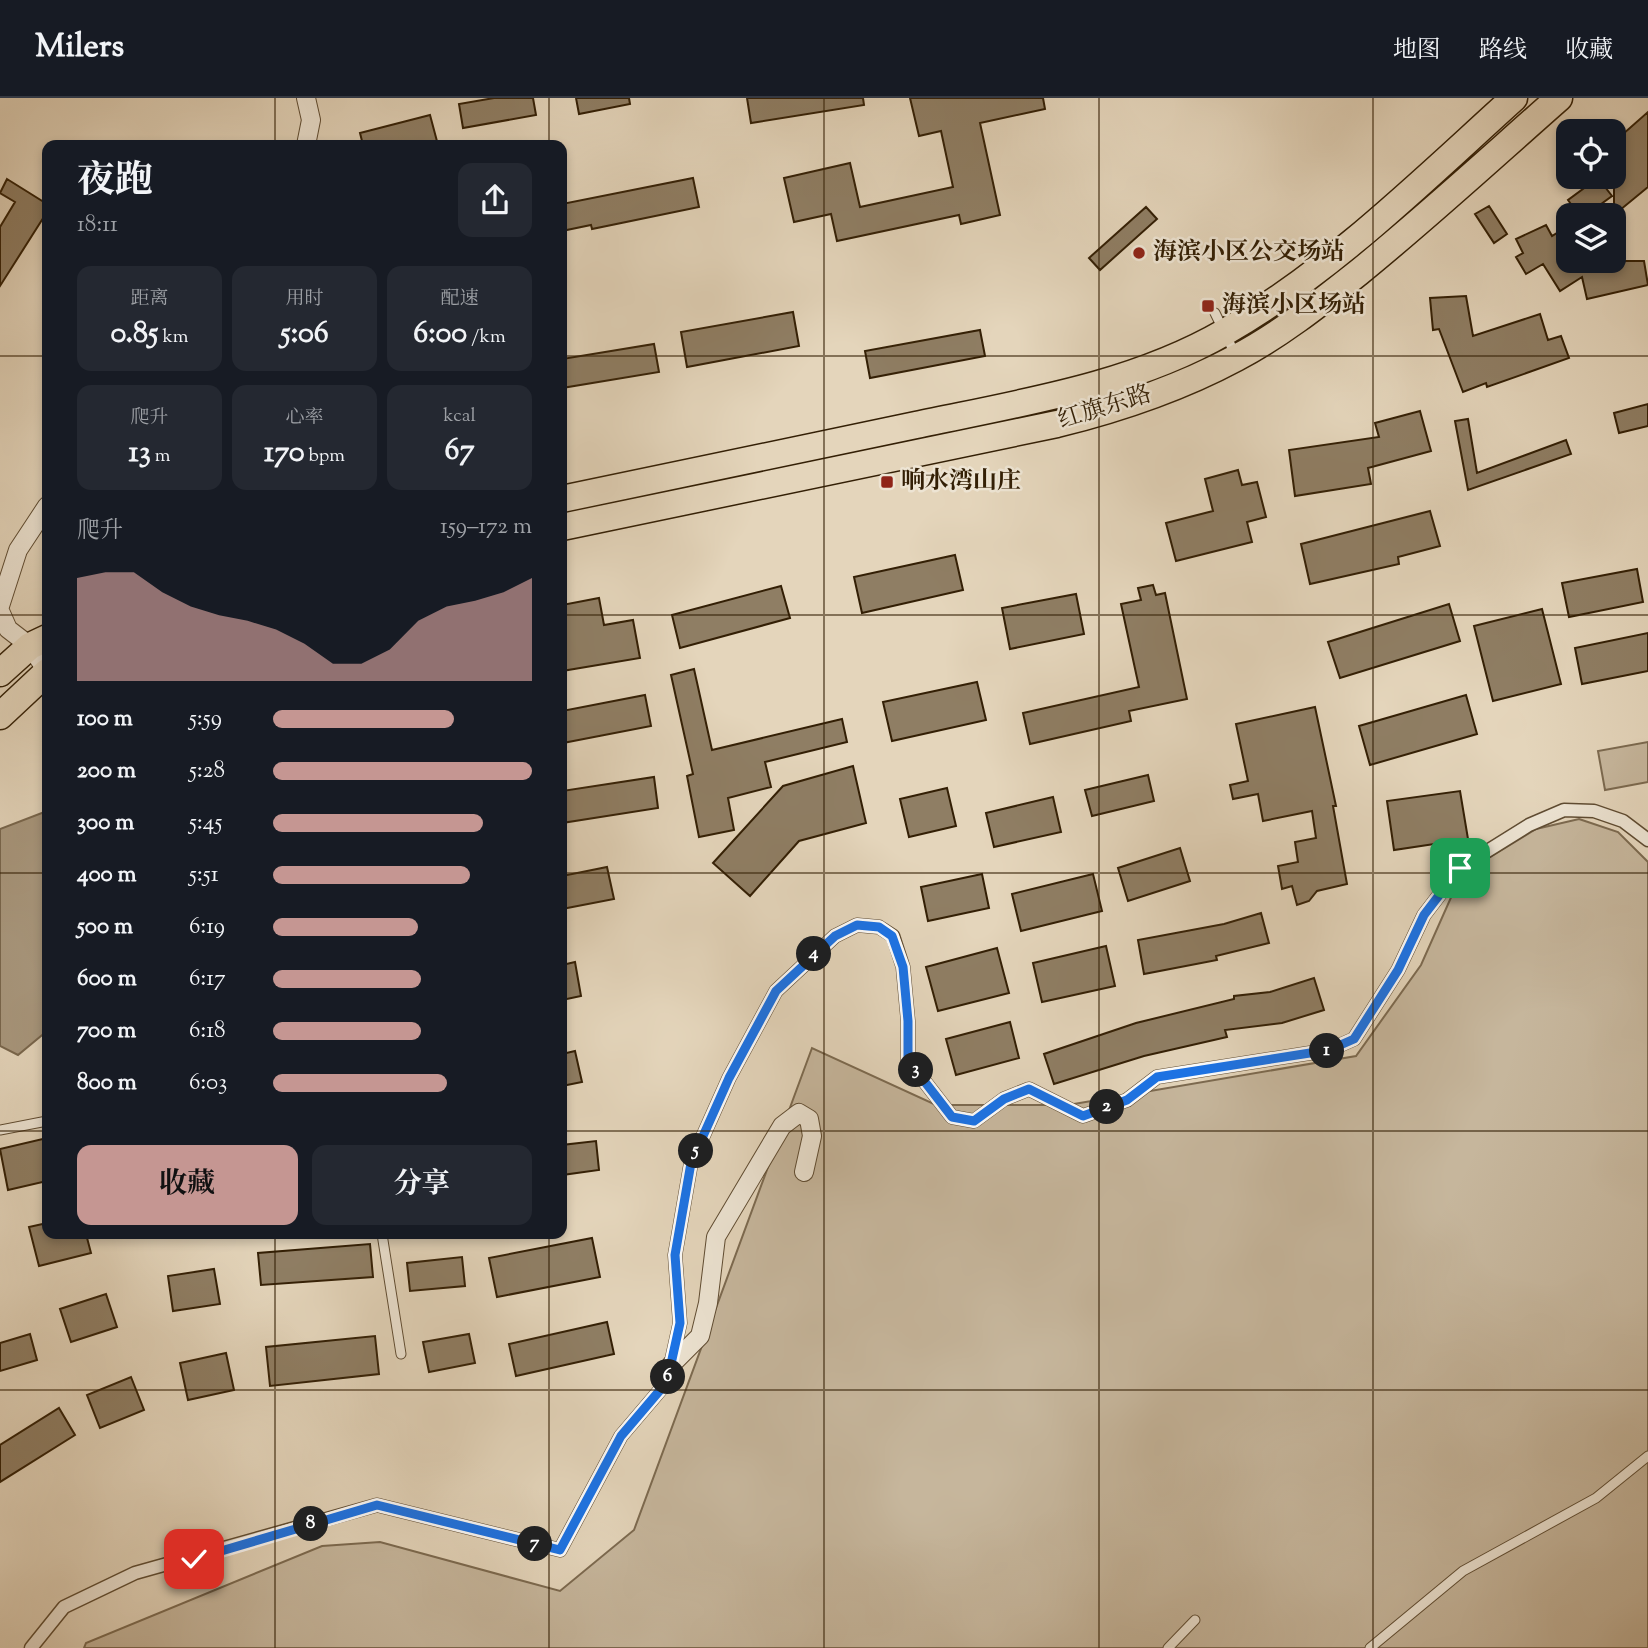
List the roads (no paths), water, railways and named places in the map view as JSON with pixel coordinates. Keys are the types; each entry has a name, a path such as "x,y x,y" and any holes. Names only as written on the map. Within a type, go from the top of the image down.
{"main road":[{"name":"红旗东路","path":"567,498 1100,384 1142,370 1219,323 1304,282 1380,220 1514,98"},
{"name":"红旗东路","path":"567,526 1108,412 1237,358 1319,304 1388,249 1559,98"},
{"path":"0,673 39,642"},
{"path":"0,716 42,677"}],"street":[{"path":"306,98 312,120 307,140"},
{"path":"0,606 18,550 42,514"},
{"path":"0,611 8,629 39,642"},
{"path":"31,1648 64,1607 135,1573 377,1505 560,1550 621,1436 667,1382 680,1323 675,1255 691,1163 729,1078 776,991 835,936 857,925 879,927 892,936 903,967 908,1060 952,1117 974,1121 1004,1099 1029,1089 1083,1116 1127,1100 1157,1077 1329,1050 1354,1039 1398,970 1424,915 1460,868 1529,825 1564,810 1594,811 1623,821 1648,840"},
{"path":"671,1365 700,1336 708,1303 716,1237 782,1126 799,1113 809,1119 812,1136 804,1172"}],"lane":[{"path":"1219,323 1237,358"},
{"path":"0,1130 42,1122"},
{"path":"383,1239 401,1354"},
{"path":"1370,1648 1463,1571 1596,1498 1648,1456"},
{"path":"1168,1648 1195,1620"}],"place":[{"name":"海滨小区公交场站","path":"1139,253"},
{"name":"海滨小区场站","path":"1208,306"},
{"name":"响水湾山庄","path":"887,482"}]}
